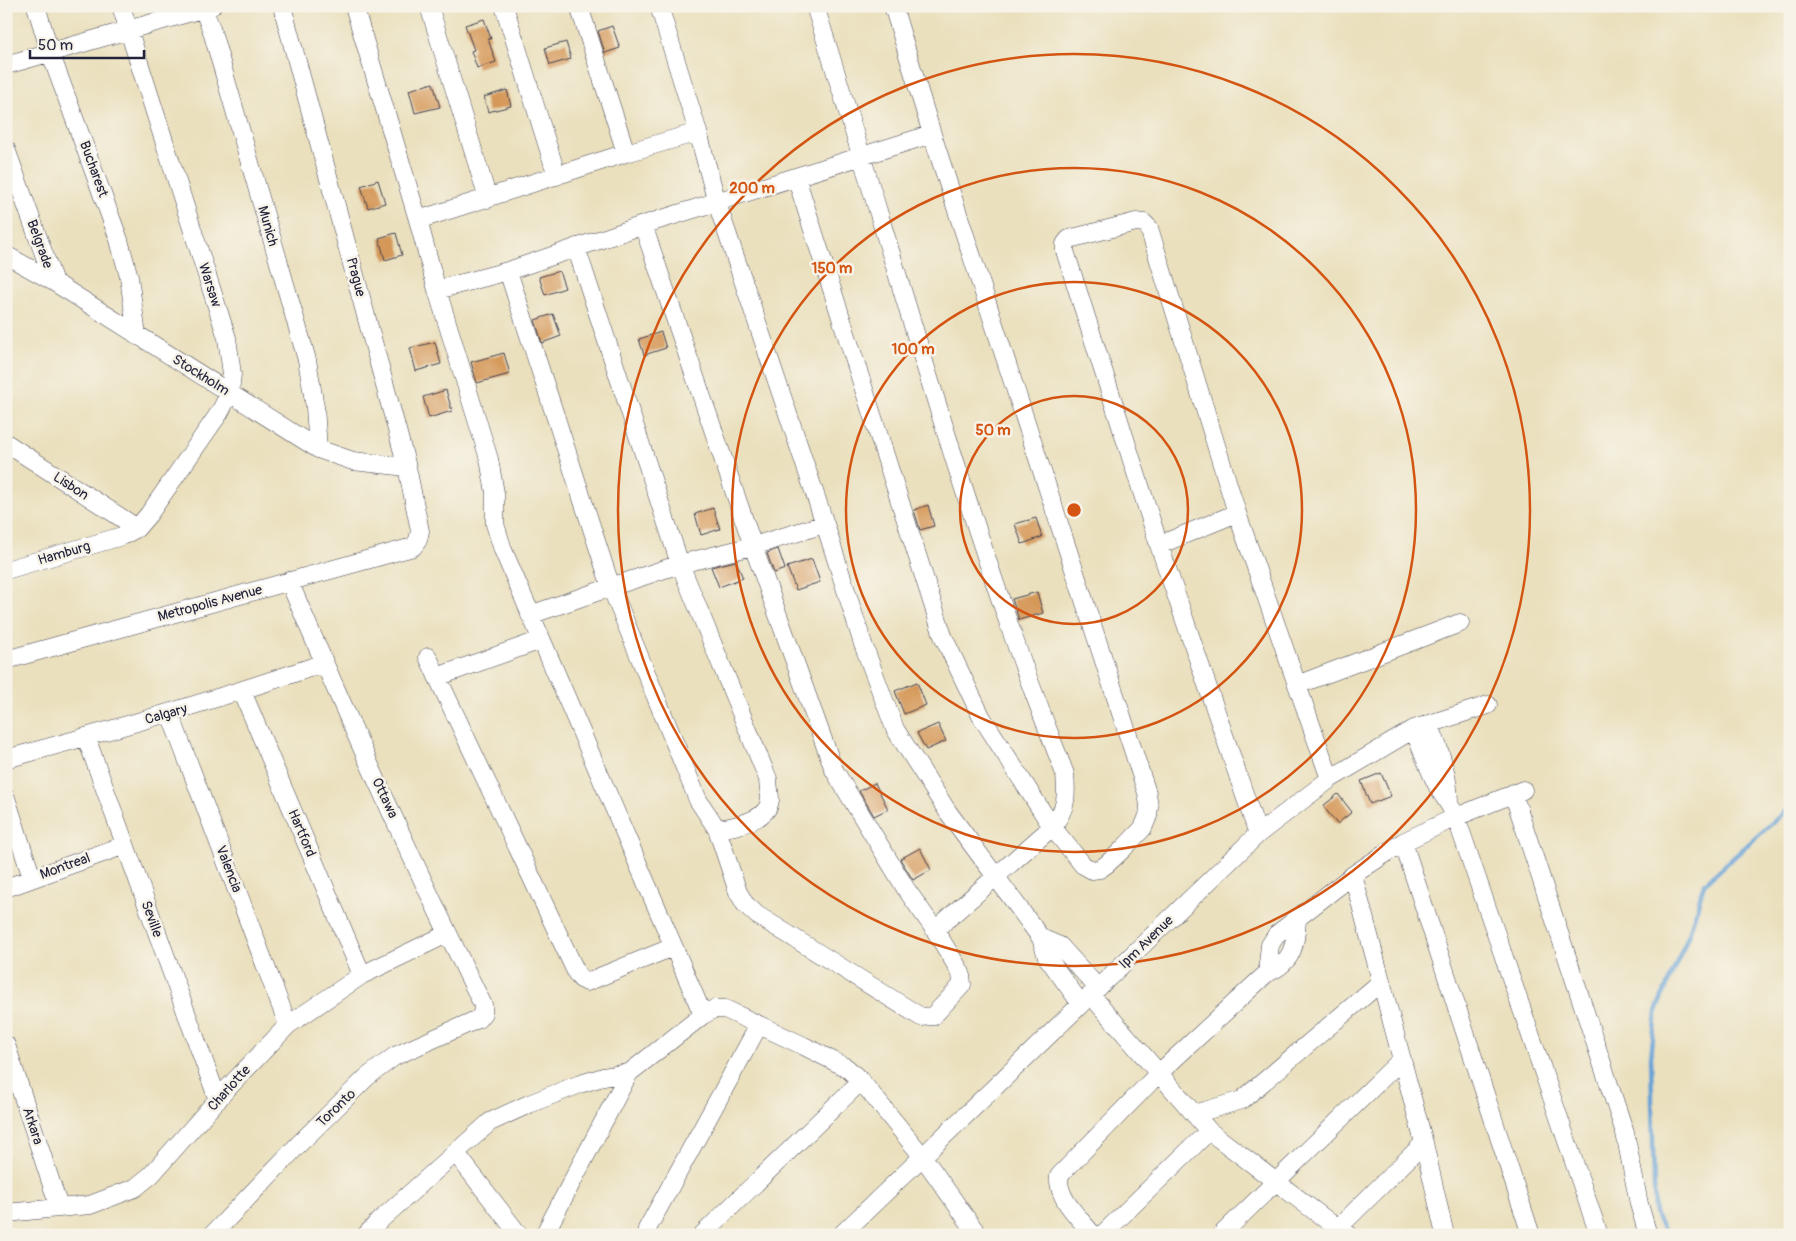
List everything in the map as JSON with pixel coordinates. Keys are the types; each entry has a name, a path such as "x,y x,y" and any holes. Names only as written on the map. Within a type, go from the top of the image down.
{"street":[{"name":"Bucharest","path":"36,6 50,52 119,240 129,277 137,336"},
{"name":"Warsaw","path":"121,6 227,338 232,374 230,392 220,412 149,514 129,532"},
{"name":"Prague","path":"282,6 407,467 420,531 418,540 413,546"},
{"path":"354,6 437,290 489,459 494,493 495,524 503,550 703,1015"},
{"path":"429,6 488,199"},
{"path":"504,6 557,176"},
{"path":"579,6 626,153"},
{"path":"659,6 698,132 717,203 825,524 863,644 895,729 948,812 1041,938 1060,946 1090,996 1208,1131 1277,1181 1337,1233 1424,1143"},
{"path":"814,6 962,483 1012,634 1065,774 1065,804 1060,816 1052,826 935,930"},
{"path":"796,177 943,636 981,716 1052,826 1083,865 1092,870 1100,869 1143,828 1148,816 1147,793 932,134 893,6"},
{"path":"6,65 129,32 206,7"},
{"name":"Munich","path":"206,7 307,360 315,407 318,450"},
{"path":"418,220 626,153 698,132"},
{"path":"437,290 508,271 643,225 932,134"},
{"name":"Belgrade","path":"6,149 54,282"},
{"path":"1258,834 1159,545 1065,251 1065,244 1069,239 1136,222 1144,223 1149,228 1238,513 1330,779"},
{"path":"508,271 611,587 698,800 716,829 738,892 745,904 757,914 921,1017 933,1016 962,985 961,973 935,930 906,889 834,770 753,546 643,225"},
{"path":"576,247 680,564 768,779 770,801 763,813 738,826 716,829"},
{"name":"Stockholm","path":"6,254 230,392 318,450 353,461 407,467"},
{"name":"Lisbon","path":"6,443 129,532"},
{"path":"1159,545 1238,513"},
{"path":"530,615 680,564 753,546 825,524"},
{"name":"Hamburg","path":"6,570 129,532"},
{"name":"Metropolis Avenue","path":"6,660 413,546"},
{"name":"Ottawa","path":"289,581 324,663 482,1005 482,1013"},
{"path":"1297,685 1460,624"},
{"path":"437,677 541,640"},
{"path":"428,657 581,979 587,982 673,947"},
{"name":"Calgary","path":"6,759 170,714 324,663"},
{"name":"Hartford","path":"242,691 362,975"},
{"name":"Ipm Avenue","path":"841,1235 1258,834 1330,779 1421,726 1488,705"},
{"name":"Valencia","path":"170,714 288,1025"},
{"path":"1421,726 1424,757 1438,787 1453,810 1599,1235"},
{"name":"Seville","path":"86,737 218,1100"},
{"path":"1093,1235 1061,1195 1058,1185 1059,1176 1159,1073 1267,973 1270,945 1281,930 1353,875 1453,810 1518,792 1625,1133 1638,1204 1648,1235"},
{"path":"6,798 32,878"},
{"path":"1403,842 1531,1235"},
{"name":"Montreal","path":"6,888 125,845"},
{"path":"1353,875 1424,1143 1445,1235"},
{"name":"Charlotte","path":"6,1213 90,1205 135,1188 151,1175 226,1090 288,1025 362,975 448,934"},
{"path":"1194,1114 1242,1100 1381,982"},
{"path":"544,1235 629,1074 703,1015 714,1009 725,1009 847,1068 861,1081 923,1157 976,1234"},
{"name":"Toronto","path":"212,1235 299,1144 367,1078 396,1056 478,1019 482,1013"},
{"path":"648,1235 647,1229 760,1025"},
{"name":"Arkara","path":"6,1045 59,1207"},
{"path":"1222,1235 1402,1059"},
{"path":"377,1230 455,1152 490,1122 580,1084 603,1077 629,1074"},
{"path":"702,1235 861,1081"},
{"path":"1102,1235 1208,1131"},
{"path":"455,1152 519,1235"}],"building":[{"path":"484,19 491,39 488,39 496,62 477,68 471,51 474,50 465,25"},
{"path":"612,26 620,48 605,53 598,31"},
{"path":"566,42 571,59 550,65 545,48"},
{"path":"433,83 440,107 415,113 409,90"},
{"path":"507,90 511,106 488,112 484,97"},
{"path":"378,180 385,203 368,208 361,186"},
{"path":"396,233 402,255 385,260 379,238"},
{"path":"559,271 565,288 545,295 539,277"},
{"path":"553,314 561,336 542,343 535,320"},
{"path":"661,332 666,348 644,355 639,339"},
{"path":"435,342 441,364 416,371 410,348"},
{"path":"504,353 510,374 477,383 471,362"},
{"path":"446,390 452,411 429,418 423,397"},
{"path":"928,505 934,526 920,530 914,510"},
{"path":"713,508 720,529 701,535 695,514"},
{"path":"1036,518 1042,537 1022,544 1015,524"},
{"path":"778,549 785,569 774,573 767,553"},
{"path":"812,559 820,582 796,590 787,567"},
{"path":"736,561 743,578 719,587 711,567"},
{"path":"1037,592 1043,613 1019,620 1012,599"},
{"path":"917,682 926,705 904,714 895,691"},
{"path":"938,724 946,741 926,750 917,733"},
{"path":"1381,773 1391,796 1370,804 1361,781"},
{"path":"875,783 888,809 874,816 859,791"},
{"path":"1338,794 1352,812 1337,824 1323,806"},
{"path":"920,848 931,870 913,880 900,859"}],"waterway":[{"path":"1667,1235 1655,1214 1651,1056 1656,1011 1689,934 1704,884 1790,807"}]}
